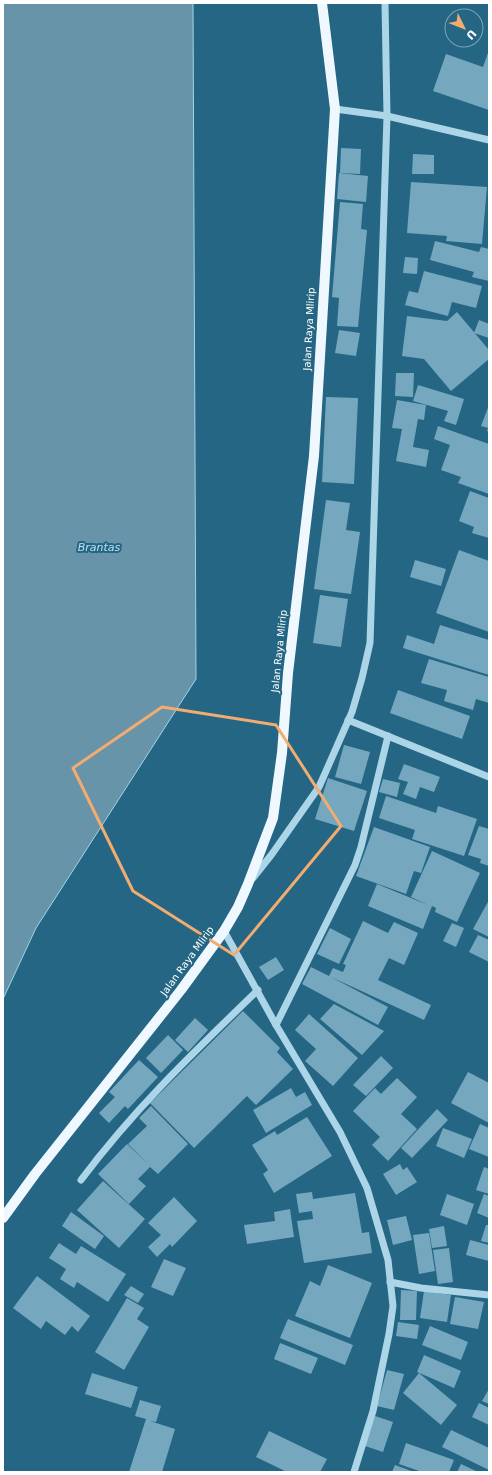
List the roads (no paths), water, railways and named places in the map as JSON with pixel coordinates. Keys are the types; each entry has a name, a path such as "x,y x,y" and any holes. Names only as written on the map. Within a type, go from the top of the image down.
{"main road":[{"name":"Jalan Raya Mlirip","path":"3,1218 35,1174 181,990 224,931 238,907 248,884 273,818 282,753 288,673 314,456 335,109 322,3"}],"street":[{"path":"248,884 272,854 319,787 348,720 362,678 370,643 387,116 384,3"},
{"path":"335,109 387,116 489,140"},
{"path":"348,720 489,777"},
{"path":"276,1025 355,865 361,847 388,736"},
{"path":"224,931 276,1025 340,1132 368,1188 388,1260 393,1306 389,1334 373,1412 354,1472"},
{"path":"81,1180 112,1138 149,1098 183,1062 258,990"},
{"path":"390,1282 428,1289 489,1295"}],"water":[{"name":"Brantas","path":"3,3 193,3 196,679 36,928 3,999"}]}
